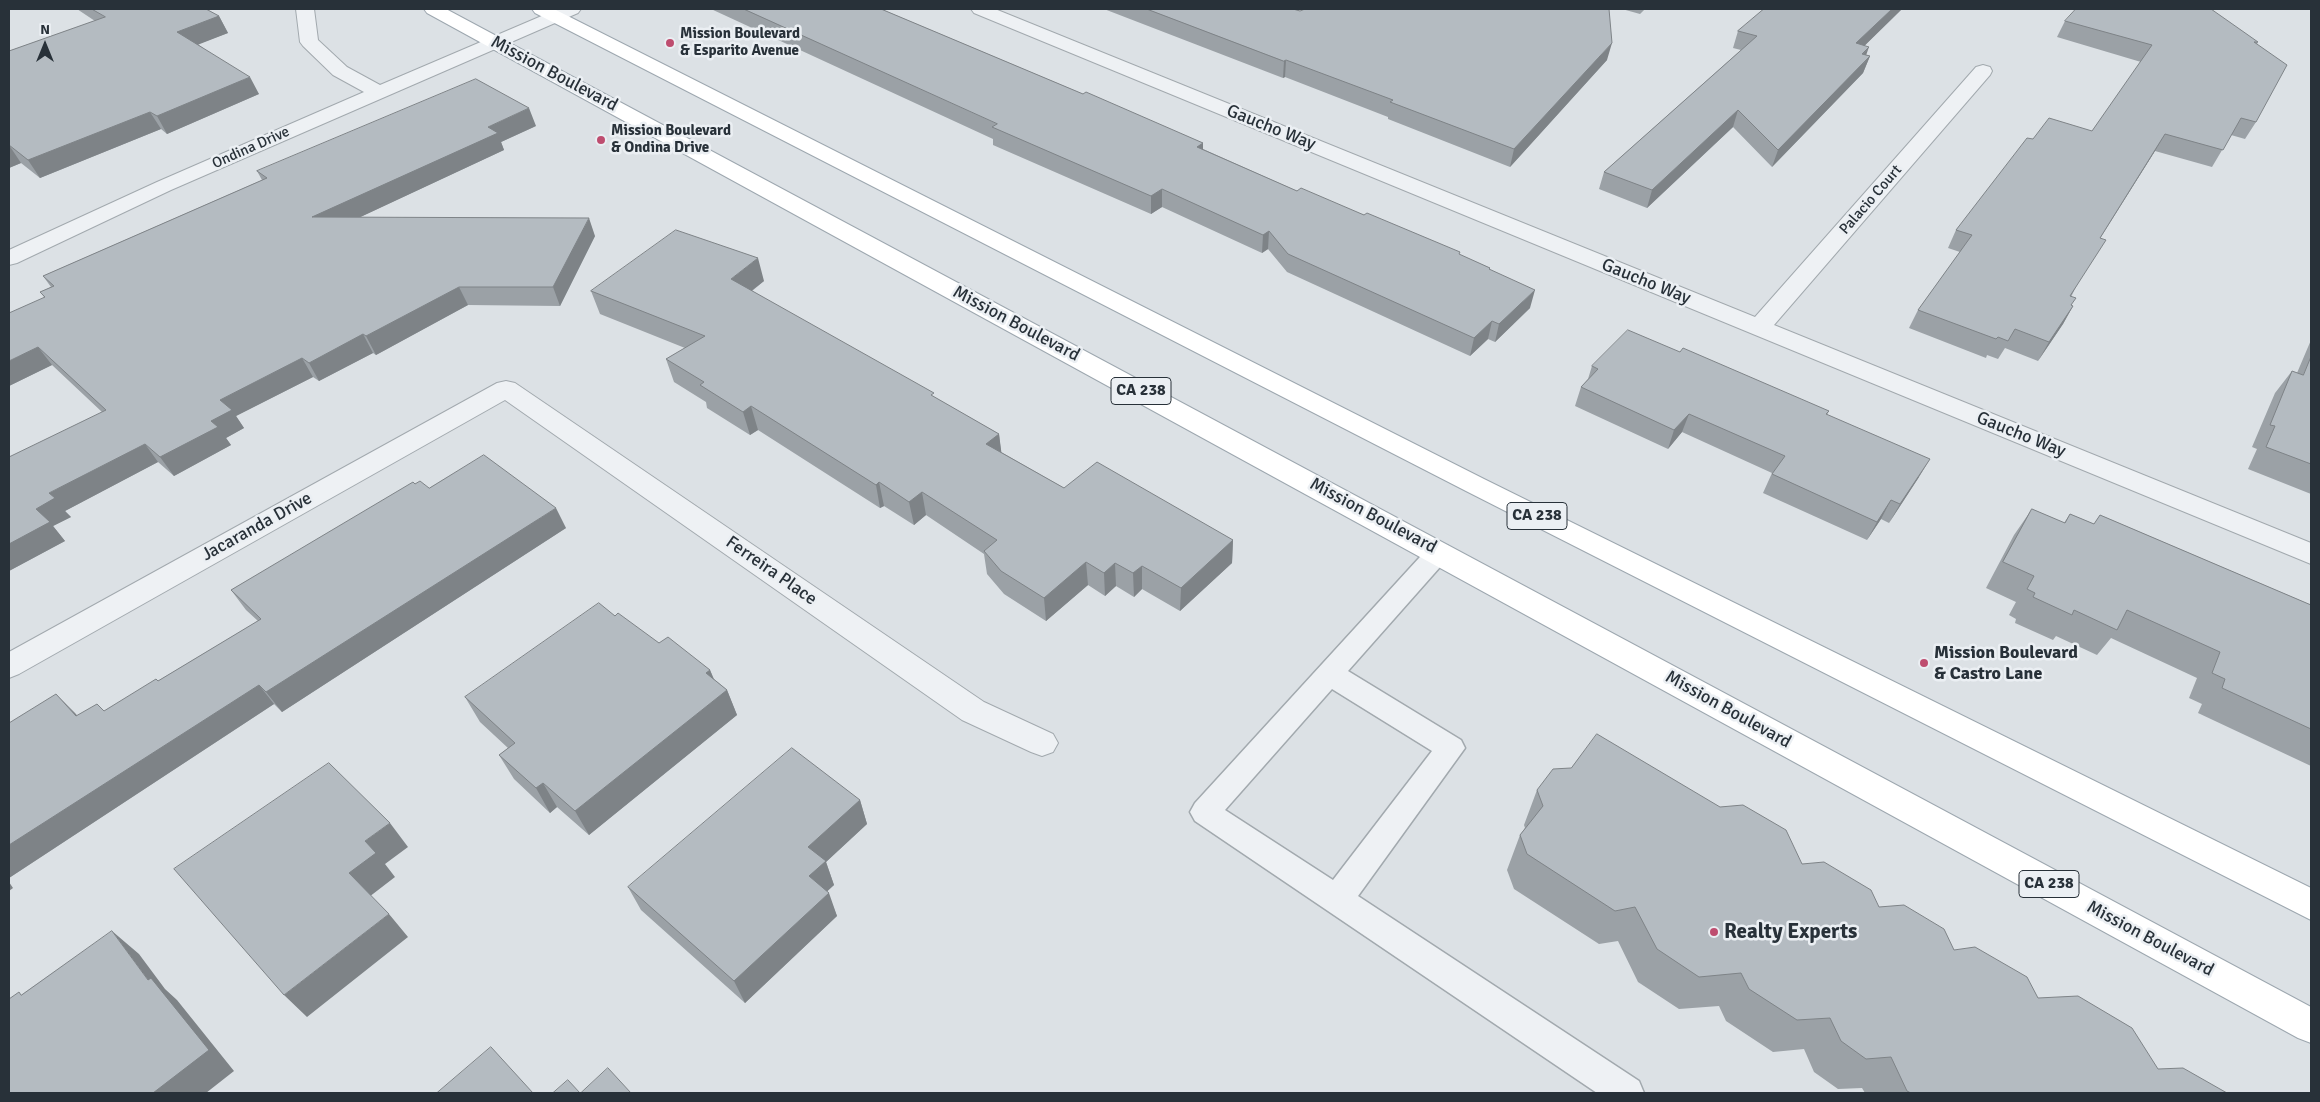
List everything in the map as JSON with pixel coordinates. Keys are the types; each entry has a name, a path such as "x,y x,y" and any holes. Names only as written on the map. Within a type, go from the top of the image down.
{"main road":[{"name":"Mission Boulevard","path":"433,9 1439,552 2311,1026"},
{"name":"CA 238","path":"556,11 1458,476 2311,905"}],"street":[{"path":"304,9 309,42 340,71 378,92"},
{"name":"Gaucho Way","path":"980,9 2311,554"},
{"name":"Ondina Drive","path":"9,258 164,186 494,42 556,11"},
{"name":"Palacio Court","path":"1759,328 1983,71"},
{"name":"Jacaranda Drive","path":"9,666 506,389"},
{"name":"Ferreira Place","path":"506,389 973,711 1042,743"}],"lane":[{"path":"1439,552 1205,812 1627,1093"},
{"path":"1330,674 1451,748 1337,900"}],"building":[{"path":"92,9 206,9 219,16 177,32 250,77 157,116 150,112 28,160 9,145 9,51 105,17"},
{"path":"744,9 881,9 1083,94 1086,92 1203,143 1197,147 1297,191 1301,188 1364,215 1367,213 1460,252 1459,254 1535,290 1499,324 1492,321 1474,338 1288,254 1269,231 1263,235 1162,189 1151,196 992,127 997,124"},
{"path":"1147,9 1293,9 1300,11 1305,9 1609,9 1612,43 1514,149 1390,102 1393,100"},
{"path":"1764,9 1892,9 1856,43 1869,47 1862,54 1870,56 1778,150 1738,110 1652,190 1604,172 1757,36 1738,31"},
{"path":"2076,9 2211,9 2287,65 2256,122 2241,118 2223,150 2165,134 2100,238 2106,240 2070,296 2076,298 2071,305 2073,306 2049,342 2015,329 2008,341 1998,337 1996,339 1918,310 1972,235 1956,230 2027,138 2033,139 2049,118 2092,131 2152,45 2065,21"},
{"path":"476,79 529,108 488,127 498,133 312,217 589,218 553,287 459,287 366,336 363,334 309,363 302,358 220,400 232,410 211,421 218,427 160,457 145,444 49,493 55,498 36,509 50,522 9,544 9,457 106,410 38,347 9,361 9,313 45,297 40,292 54,286 43,276 267,178 257,171"},
{"path":"676,230 758,258 731,279 934,393 931,395 999,434 986,444 1064,488 1097,462 1233,540 1181,588 1142,566 1133,573 1115,563 1104,573 1086,562 1044,598 1001,571 984,551 997,540 922,492 909,502 879,482 876,485 751,406 743,412 700,385 704,382 666,359 705,336 591,291"},
{"path":"1628,330 1680,352 1683,348 1829,411 1826,414 1930,459 1900,504 1891,500 1877,522 1772,474 1785,456 1689,414 1674,430 1581,387 1598,369 1592,366"},
{"path":"2311,357 2311,464 2266,447 2275,426 2270,425 2292,371 2303,375"},
{"path":"484,455 556,508 266,692 259,685 9,845 9,723 56,694 76,716 97,704 104,711 156,679 158,681 261,619 231,590 413,482 415,484 420,481 429,488"},
{"path":"2032,509 2065,523 2070,514 2094,524 2100,515 2311,605 2311,729 2222,688 2225,679 2212,673 2220,652 2127,610 2117,630 2074,610 2072,615 2033,597 2035,593 2027,589 2034,576 2003,562"},
{"path":"599,603 615,616 618,613 659,643 668,637 710,670 706,673 727,690 575,811 543,783 536,788 499,755 515,743 465,697"},
{"name":"Realty Experts","path":"1597,734 1720,807 1743,805 1786,830 1802,864 1824,862 1871,890 1879,907 1904,905 1944,929 1954,950 1975,947 2027,977 2038,998 2078,996 2132,1028 2158,1069 2183,1068 2227,1093 1911,1093 1907,1091 1891,1057 1866,1059 1841,1041 1830,1018 1797,1020 1749,989 1741,973 1699,977 1657,949 1635,907 1615,911 1527,854 1520,835 1543,806 1537,790 1553,769 1571,768"},
{"path":"792,748 860,800 808,847 826,861 809,876 829,893 734,981 628,887"},
{"path":"329,763 390,823 365,841 376,853 349,873 389,914 284,995 174,869"},
{"path":"112,931 148,980 151,978 209,1050 153,1093 9,1093 9,999 19,992 21,995"},
{"path":"491,1047 533,1093 437,1093"},
{"path":"608,1068 631,1093 581,1093"},
{"path":"568,1080 580,1093 553,1093"}],"place":[{"name":"Mission Boulevard & Esparito Avenue","path":"670,43"},
{"name":"Mission Boulevard & Ondina Drive","path":"601,140"},
{"name":"Mission Boulevard & Castro Lane","path":"1924,663"},
{"name":"Realty Experts","path":"1714,932"}]}
